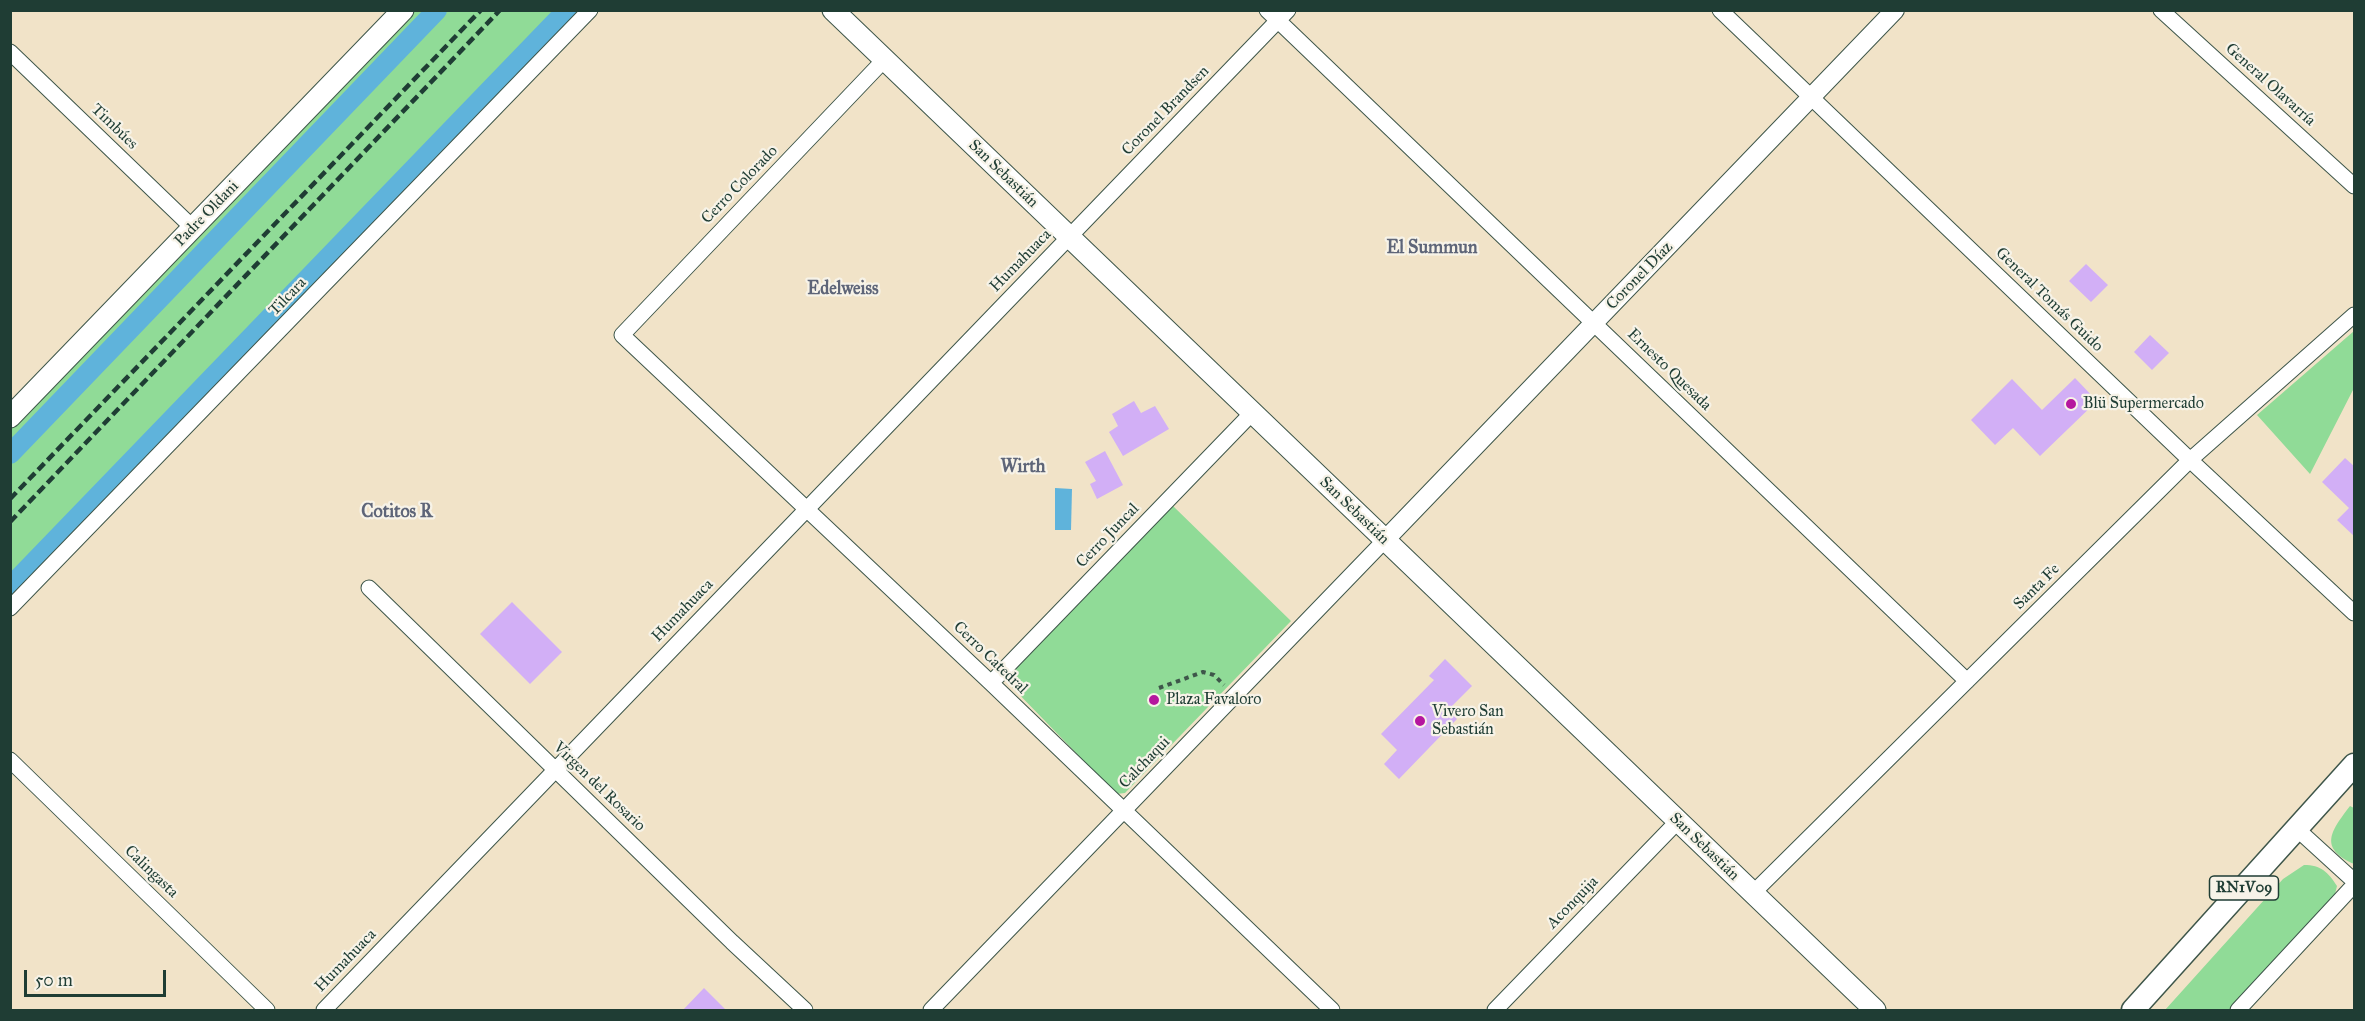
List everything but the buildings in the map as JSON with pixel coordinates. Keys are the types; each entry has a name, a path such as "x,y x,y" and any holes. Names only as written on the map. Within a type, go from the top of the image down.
{"main road":[{"name":"Padre Oldani","path":"10,417 403,10"},
{"name":"San Sebastián","path":"832,10 1875,1011"},
{"name":"RN1V09","path":"2133,1011 2355,765"}],"street":[{"name":"Tilcara","path":"10,608 590,10"},
{"name":"General Tomás Guido","path":"1720,10 2190,460 2355,613"},
{"name":"Coronel Díaz","path":"1385,540 1895,10"},
{"name":"General Olavarría","path":"2161,10 2355,186"},
{"name":"Coronel Brandsen","path":"1069,237 1278,14"},
{"name":"Ernesto Quesada","path":"1278,14 1594,323 1967,681"},
{"name":"Timbúes","path":"10,52 193,228"},
{"name":"Cerro Colorado","path":"622,335 884,60"},
{"name":"Humahuaca","path":"324,1011 1069,237"},
{"name":"Santa Fe","path":"1753,893 2190,460 2355,315"},
{"name":"Cerro Catedral","path":"622,335 991,683 1332,1011"},
{"name":"Cerro Juncal","path":"991,683 1252,413"},
{"name":"Calchaqui","path":"931,1011 1385,540"},
{"name":"Virgen del Rosario","path":"369,588 805,1011"},
{"name":"Calingasta","path":"10,760 267,1011"},
{"name":"Aconquija","path":"1495,1011 1678,822"},
{"path":"2238,1011 2355,883 2297,829"}],"path":[{"path":"1159,688 1203,672 1214,675 1234,696"}],"green space":[{"path":"403,11 590,11 11,608 10,417"},
{"path":"2354,331 2354,388 2310,474 2257,415"},
{"name":"Plaza Favaloro","path":"1173,506 1291,621 1125,793 1116,794 1010,685 1008,678"},
{"path":"2350,806 2354,808 2354,864 2336,852 2331,838 2333,831"},
{"path":"2304,865 2324,870 2337,886 2334,898 2230,1010 2165,1010 2283,879"}],"water":[{"path":"1055,488 1072,489 1071,530 1055,530"}],"waterway":[{"path":"10,454 437,10"},
{"path":"10,587 567,10"}],"railway":[{"path":"10,499 481,10"},
{"path":"10,522 500,10"}],"place":[{"name":"Blü Supermercado","path":"2071,404"},
{"name":"Plaza Favaloro","path":"1154,700"},
{"name":"Vivero San Sebastián","path":"1420,721"}],"district":[{"name":"El Summun","path":"1432,249"},
{"name":"Edelweiss","path":"843,290"},
{"name":"Wirth","path":"1023,468"},
{"name":"Cotitos R","path":"397,513"}]}
